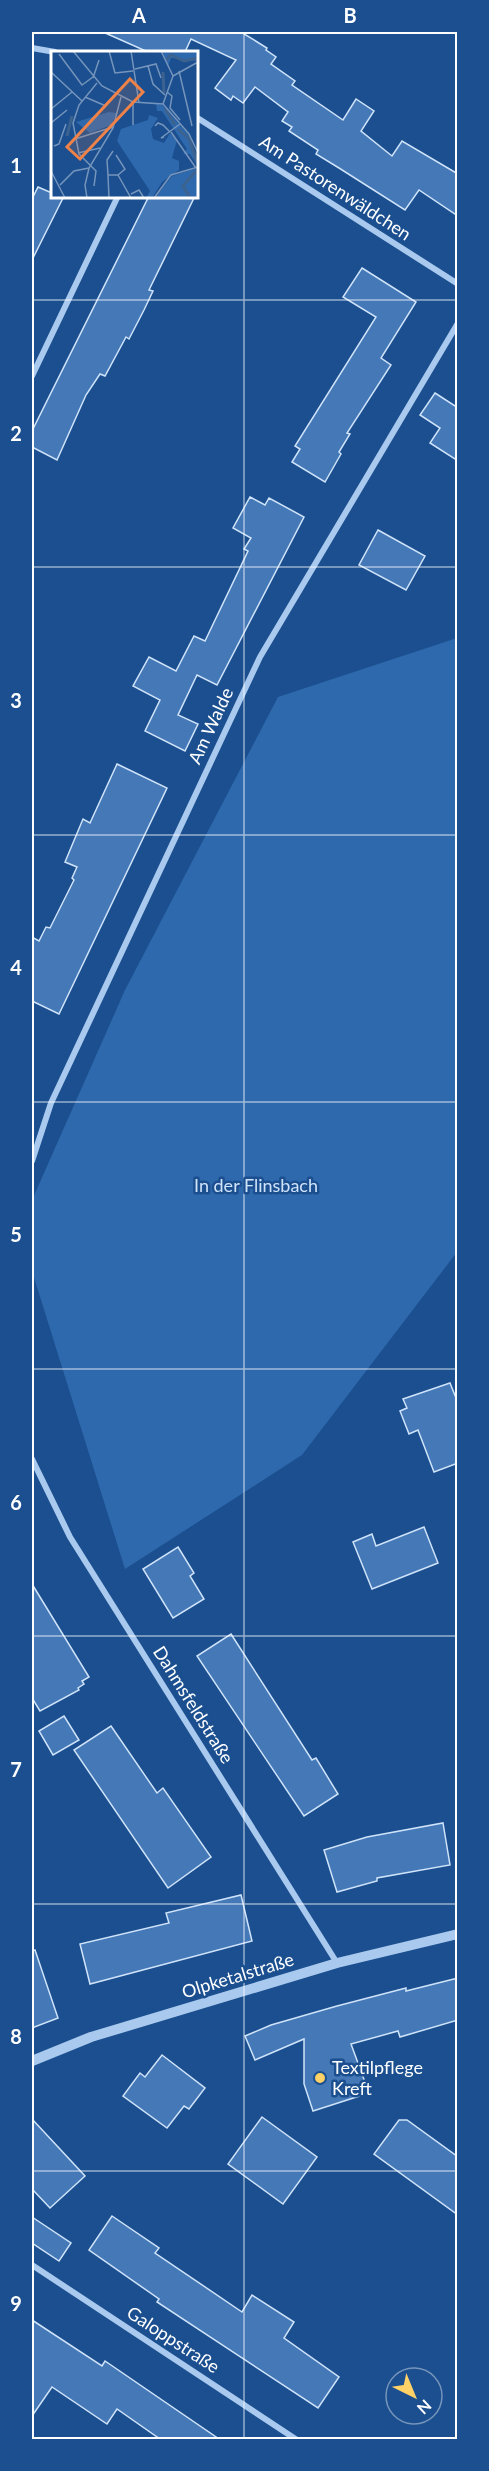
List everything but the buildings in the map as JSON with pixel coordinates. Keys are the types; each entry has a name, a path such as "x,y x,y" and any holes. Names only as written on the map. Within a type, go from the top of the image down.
{"street":[{"path":"32,48 51,51"},
{"name":"Am Pastorenwäldchen","path":"198,118 458,284"},
{"path":"32,376 117,198"},
{"name":"Am Walde","path":"32,1161 51,1102 260,657 458,323"},
{"name":"Dahmsfeldstraße","path":"32,1459 70,1537 337,1963"},
{"name":"Olpketalstraße","path":"32,2061 91,2037 337,1963 458,1934"},
{"name":"Galoppstraße","path":"32,2265 297,2439"}],"green space":[{"name":"In der Flinsbach","path":"457,638 457,1252 302,1455 125,1569 32,1271 32,1200 125,990 278,697"}],"place":[{"name":"Textilpflege Kreft","path":"320,2078"}]}
